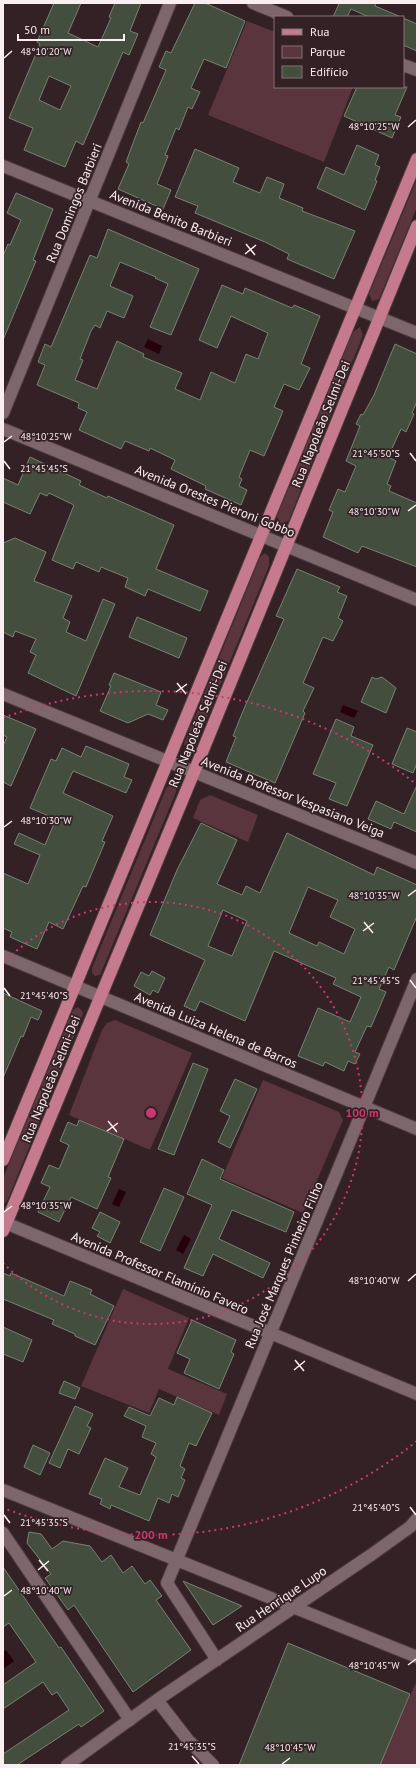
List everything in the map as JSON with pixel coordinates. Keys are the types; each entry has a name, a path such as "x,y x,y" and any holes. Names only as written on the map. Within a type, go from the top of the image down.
{"main road":[{"name":"Rua Napoleão Selmi-Dei","path":"3,1160 417,159"},
{"name":"Rua Napoleão Selmi-Dei","path":"4,1225 194,772 417,226"}],"street":[{"name":"Rua Domingos Barbieri","path":"3,413 170,3"},
{"path":"253,3 285,16"},
{"path":"404,65 417,70"},
{"name":"Avenida Benito Barbieri","path":"3,166 356,307 417,333"},
{"name":"Avenida Orestes Pieroni Gobbo","path":"3,429 417,600"},
{"name":"Avenida Professor Vespasiano Veiga","path":"3,694 417,863"},
{"name":"Avenida Luiza Helena de Barros","path":"3,956 76,985 417,1129"},
{"name":"Rua José Marques Pinheiro Filho","path":"217,1660 167,1583 365,1108 417,979"},
{"name":"Avenida Professor Flamínio Favero","path":"4,1225 417,1394"},
{"path":"3,1490 292,1608 417,1657"},
{"name":"Rua Henrique Lupo","path":"67,1765 157,1700 378,1550 410,1527 417,1519"},
{"path":"3,1532 130,1720"},
{"path":"157,1700 188,1740 213,1765"}],"green space":[{"path":"247,21 274,32 274,88 353,88 324,162 208,115"},
{"path":"417,179 417,207 379,299 372,301 369,294"},
{"path":"360,327 363,335 289,520 283,524 279,522 277,516 353,332"},
{"path":"265,553 269,557 269,566 196,744 192,749 188,750 184,744 260,557"},
{"path":"174,782 177,785 176,792 100,975 95,976 92,973 92,968 166,789 170,783"},
{"path":"210,795 258,815 248,842 193,818 200,800"},
{"path":"78,1007 83,1012 82,1017 8,1199 3,1205 3,1178 73,1010"},
{"path":"115,1020 192,1053 150,1150 69,1115 102,1030 107,1023"},
{"path":"263,1080 339,1112 343,1120 303,1213 222,1178"},
{"path":"123,1289 189,1318 168,1369 227,1394 219,1415 159,1389 149,1413 81,1386"},
{"path":"417,1680 417,1765 380,1765"}],"shaded area":[{"path":"148,339 162,346 159,354 144,347"},
{"path":"343,705 358,711 354,718 340,712"},
{"path":"119,1189 126,1192 119,1207 112,1204"},
{"path":"184,1235 191,1239 183,1254 176,1250"},
{"path":"6,1650 14,1661 3,1669 3,1652"}],"building":[{"path":"54,3 81,3 68,33 98,47 111,18 109,17 115,3 141,3 130,31 138,34 129,55 123,52 83,145 76,141 65,167 24,150 33,128 9,118 40,44 37,42","holes":["49,76 71,86 60,110 39,100"]},
{"path":"195,3 205,3 245,21 226,68 204,59 191,88 200,92 192,109 188,107 179,130 176,128 165,155 168,156 157,184 171,190 163,209 118,189 129,164 126,162 141,122 143,123 166,70 159,67 166,51 171,53"},
{"path":"337,3 376,3 375,6 399,16 367,16 351,9 348,16 333,16 339,4"},
{"path":"404,18 417,24 417,51 404,45"},
{"path":"407,87 395,115 401,117 392,138 344,116 357,88"},
{"path":"357,145 379,155 375,165 380,167 375,180 377,181 365,210 317,188 326,167 344,175"},
{"path":"195,149 239,168 233,182 260,193 267,177 284,184 279,198 303,208 302,211 355,231 334,279 287,259 289,254 265,242 195,213 198,206 175,197"},
{"path":"16,193 53,209 33,260 36,261 3,340 3,256 8,244 10,245 21,220 7,213"},
{"path":"108,229 199,269 171,335 150,327 168,284 155,278 156,277 120,262 110,286 133,296 124,318 107,311 100,328 95,325 91,331 80,359 83,360 75,380 97,389 117,341 144,354 143,357 182,373 175,389 200,400 211,372 235,383 246,354 258,359 268,333 231,316 217,348 199,340 222,285 243,294 245,288 292,308 294,305 320,316 301,364 310,368 299,390 284,384 274,407 283,411 264,456 250,450 239,477 242,479 239,486 247,490 241,505 205,489 206,486 171,469 175,460 150,448 149,451 125,441 121,449 79,430 87,412 78,408 79,403 37,385 45,365 38,362 45,344 51,347 90,255 97,258"},
{"path":"395,344 417,354 417,401 412,413 414,414 406,432 401,429 388,457 396,461 387,484 391,486 389,491 417,503 417,567 362,546 358,553 323,537 333,512 329,510 338,489 345,492 356,466 346,461 360,426 356,424 361,414 363,415 374,395"},
{"path":"30,457 81,481 79,485 174,525 156,569 208,591 200,611 148,589 145,596 125,587 128,578 101,567 99,572 76,562 73,569 52,560 74,505 49,493 47,496 40,493 30,514 3,502 3,478 18,485"},
{"path":"15,538 46,552 34,581 72,596 63,618 70,622 66,632 86,641 103,599 115,604 76,696 28,673 36,655 30,652 36,639 15,631 13,637 3,632 3,543"},
{"path":"297,569 340,587 337,592 347,596 338,618 343,621 333,641 323,637 303,683 314,688 303,711 305,713 275,783 226,762 236,737 233,736 243,711 284,619 276,616"},
{"path":"137,617 187,638 179,658 129,637"},
{"path":"114,673 161,692 156,705 168,710 163,720 148,714 128,723 100,711 111,686 109,685"},
{"path":"372,677 376,679 382,677 396,688 386,713 361,702"},
{"path":"3,715 36,729 11,786 3,782 3,746 7,737 3,735"},
{"path":"336,719 354,727 351,736 373,745 347,806 329,799 336,783 313,774"},
{"path":"407,728 417,732 417,763 413,773 392,764"},
{"path":"86,746 129,764 124,777 132,780 126,793 73,771 63,793 113,816 102,841 105,842 86,887 83,886 63,929 49,922 37,949 10,937 12,932 3,928 3,873 28,884 40,855 14,844 19,833 45,845 56,819 30,808 51,759 56,761 62,748 81,757"},
{"path":"417,785 417,832 394,822 391,829 368,819 376,801 404,814"},
{"path":"201,823 237,840 217,884 242,895 246,886 260,893 287,833 374,875 377,867 417,885 417,916 394,970 389,967 379,989 386,992 371,1027 367,1026 355,1052 360,1054 355,1064 348,1061 344,1071 325,1062 323,1066 298,1056 318,1008 350,1022 361,997 333,984 336,978 274,951 245,1021 200,1001 195,1011 184,1006 205,960 150,935 177,870","holes":["308,887 338,900 330,917 355,929 344,954 319,942 317,946 289,933","223,910 247,921 232,956 208,946"]},
{"path":"152,971 165,978 158,993 153,990 150,995 134,986 141,972 149,976"},
{"path":"3,993 42,1011 38,1020 31,1017 3,1078"},
{"path":"193,1063 208,1069 174,1155 158,1149"},
{"path":"235,1079 257,1089 230,1148 218,1142 230,1116 220,1111"},
{"path":"79,1120 124,1139 108,1177 111,1178 97,1209 71,1197 59,1222 38,1212 50,1187 41,1183 49,1165 59,1169 69,1145 60,1141 68,1122 77,1126"},
{"path":"202,1159 224,1170 220,1179 294,1212 286,1232 232,1210 219,1239 270,1263 263,1278 213,1254 203,1276 184,1268 212,1205 187,1194"},
{"path":"164,1188 184,1197 160,1251 140,1242"},
{"path":"100,1212 120,1222 110,1243 97,1236 100,1232 92,1228"},
{"path":"3,1273 10,1276 11,1273 64,1296 70,1281 92,1290 90,1294 114,1306 95,1345 52,1324 54,1320 3,1299"},
{"path":"192,1320 236,1340 231,1352 234,1354 219,1389 184,1373 190,1359 177,1353"},
{"path":"3,1327 32,1340 23,1362 3,1354"},
{"path":"64,1381 80,1388 75,1399 59,1393"},
{"path":"177,1397 212,1413 196,1446 189,1443 180,1466 185,1469 181,1478 185,1480 178,1497 172,1494 169,1503 158,1498 149,1521 111,1505 110,1509 100,1504 102,1499 89,1494 105,1458 128,1468 119,1487 140,1495 156,1457 151,1454 156,1443 142,1437 146,1426 124,1416 129,1407 150,1416 159,1398 174,1405"},
{"path":"75,1406 93,1414 87,1426 91,1428 79,1454 68,1449 60,1468 49,1463"},
{"path":"33,1445 50,1453 40,1475 24,1467"},
{"path":"29,1532 41,1534 52,1549 63,1541 90,1546 102,1562 111,1555 123,1573 132,1566 145,1584 150,1580 162,1596 156,1600 191,1650 133,1692 74,1605 68,1610 45,1578 51,1574 27,1543"},
{"path":"3,1567 59,1648 61,1647 104,1711 81,1727 79,1724 17,1765 3,1765 3,1754 69,1710 57,1692 52,1695 43,1682 3,1709 3,1685 36,1662 9,1623 3,1627"},
{"path":"183,1581 242,1606 213,1625"},
{"path":"288,1643 410,1694 380,1765 239,1765"}]}
